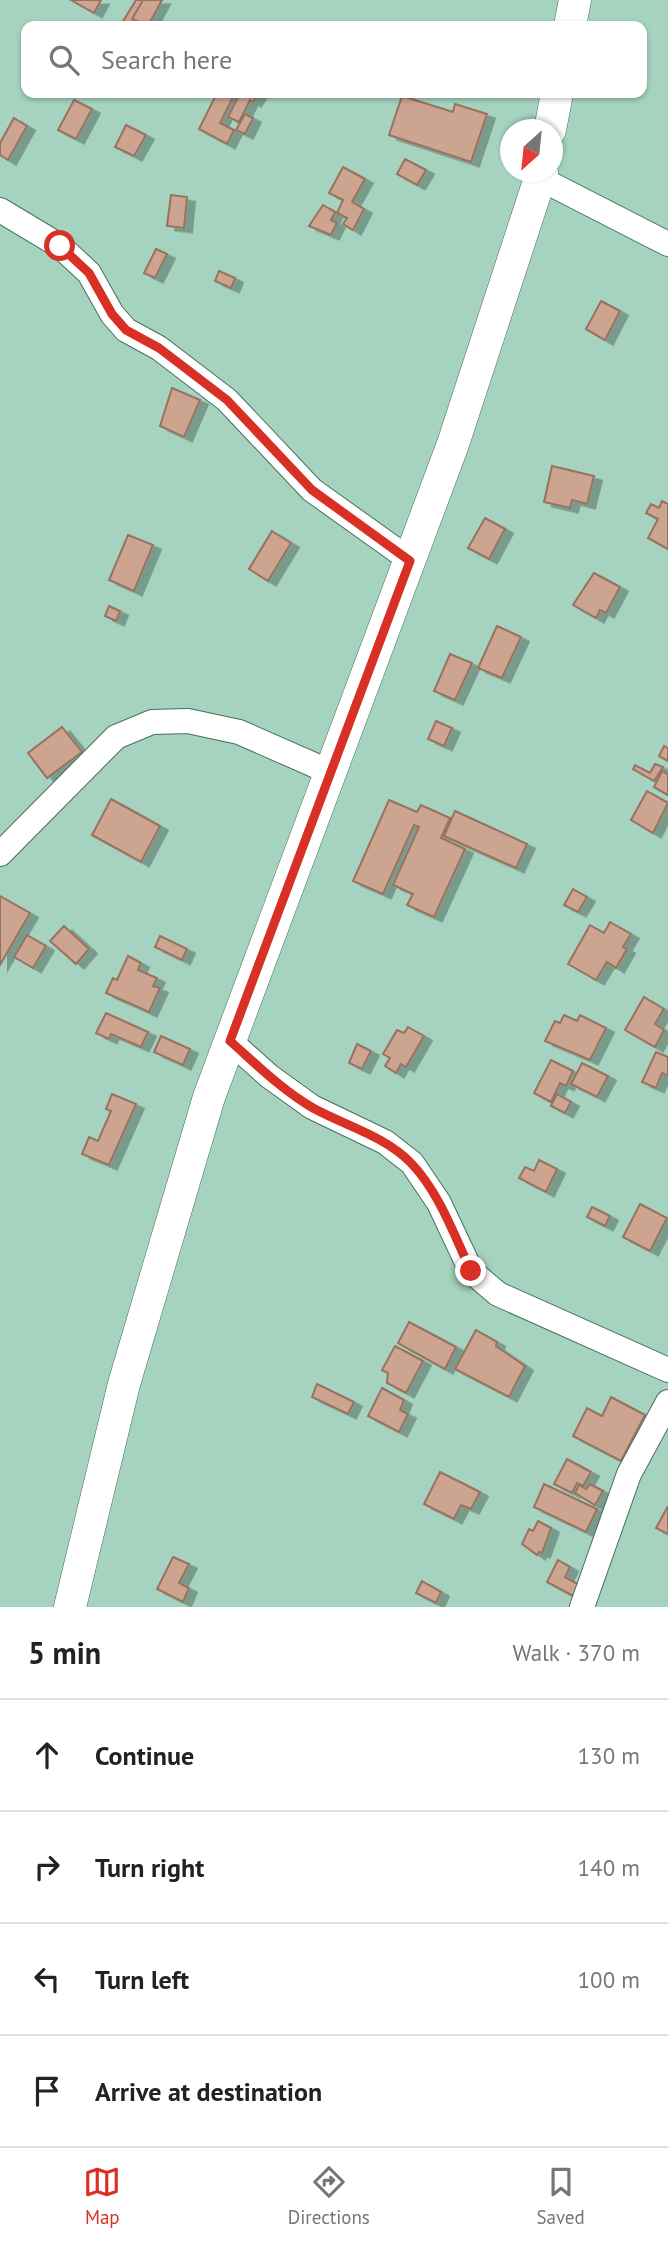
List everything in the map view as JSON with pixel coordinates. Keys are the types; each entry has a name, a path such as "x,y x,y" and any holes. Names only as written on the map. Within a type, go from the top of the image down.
{"main road":[{"path":"571,21 575,0"},
{"path":"552,119 556,98"},
{"path":"70,1607 124,1384 209,1097 453,444 539,182"}],"street":[{"path":"554,182 668,244"},
{"path":"0,210 60,246 89,273 112,314 126,330 159,348 227,400 312,490 410,561"},
{"path":"0,854 116,737 152,722 188,721 239,732 330,772"},
{"path":"230,1041 269,1076 312,1107 385,1142 412,1163 439,1203 471,1271 498,1294 668,1370"},
{"path":"582,1607 629,1474 668,1402"}],"building":[{"path":"71,0 101,0 94,13"},
{"path":"136,0 162,0 150,21 123,21"},
{"path":"143,0 162,0 151,21 132,19"},
{"path":"214,98 232,98 220,123 234,130 227,144 199,129"},
{"path":"238,98 256,98 253,102 250,100 239,122 228,117"},
{"path":"401,98 453,112 455,104 487,114 471,162 389,135"},
{"path":"74,100 92,109 76,139 58,130"},
{"path":"245,114 253,118 245,134 236,130"},
{"path":"14,118 27,126 8,160 0,155 0,143"},
{"path":"126,125 146,135 134,156 115,147"},
{"path":"405,159 426,170 417,185 397,174"},
{"path":"343,167 365,179 352,202 364,209 353,230 343,224 347,218 337,213 343,200 329,193"},
{"path":"171,195 187,197 184,228 167,226"},
{"path":"323,205 335,212 331,220 337,223 331,235 309,226"},
{"path":"156,249 167,254 155,278 144,273"},
{"path":"219,271 235,278 231,288 215,281"},
{"path":"601,301 620,311 605,340 586,329"},
{"path":"172,388 200,400 184,437 160,426"},
{"path":"552,466 594,476 587,504 572,500 570,508 544,502"},
{"path":"662,501 668,504 668,549 648,538 658,519 646,513 651,504 659,508"},
{"path":"485,518 505,529 489,559 468,548"},
{"path":"272,531 291,543 268,581 249,569"},
{"path":"128,535 153,545 134,591 109,580"},
{"path":"594,573 620,587 606,613 600,610 596,618 573,605"},
{"path":"109,606 120,611 116,621 105,616"},
{"path":"497,626 521,637 502,678 478,668"},
{"path":"450,654 472,663 455,700 434,691"},
{"path":"436,721 452,728 444,746 428,739"},
{"path":"62,727 82,752 47,778 28,753"},
{"path":"664,746 668,748 668,761 659,756"},
{"path":"655,764 663,767 654,781 633,769 635,765 650,773"},
{"path":"662,771 668,774 668,795 654,787"},
{"path":"647,791 668,803 653,833 631,820"},
{"path":"111,799 160,826 141,862 92,835"},
{"path":"389,800 417,812 421,805 450,818 441,838 465,849 434,917 407,905 413,894 393,885 419,827 414,825 383,894 353,881"},
{"path":"455,811 527,844 516,868 444,836"},
{"path":"573,889 587,897 578,912 564,905"},
{"path":"0,896 30,913 0,965"},
{"path":"610,922 631,934 623,947 627,949 616,968 607,962 596,980 568,964 590,925 604,933"},
{"path":"64,926 89,949 76,964 50,941"},
{"path":"27,935 46,946 33,968 14,957"},
{"path":"160,936 187,949 182,960 155,947"},
{"path":"128,956 141,963 138,970 157,978 153,986 160,988 149,1012 106,993 113,978 117,980"},
{"path":"644,997 664,1009 655,1024 664,1030 655,1047 625,1030"},
{"path":"106,1013 148,1032 141,1047 111,1034 109,1039 96,1033"},
{"path":"564,1015 577,1021 580,1015 606,1028 590,1060 545,1041 555,1021 560,1023"},
{"path":"408,1027 424,1036 406,1067 401,1064 396,1073 385,1066 390,1058 383,1054 397,1030 404,1033"},
{"path":"161,1036 190,1049 183,1065 154,1052"},
{"path":"357,1044 371,1051 362,1069 349,1063"},
{"path":"656,1052 668,1057 668,1076 662,1073 656,1088 642,1082"},
{"path":"551,1060 573,1071 566,1086 560,1083 551,1102 534,1093"},
{"path":"582,1063 608,1076 597,1097 571,1084"},
{"path":"112,1094 136,1104 109,1165 82,1154 89,1137 98,1141 111,1111 106,1109"},
{"path":"557,1094 571,1102 565,1113 551,1106"},
{"path":"539,1160 557,1169 546,1192 519,1178 525,1167 534,1171"},
{"path":"640,1204 667,1218 650,1251 623,1237"},
{"path":"592,1207 610,1216 605,1226 587,1217"},
{"path":"409,1322 456,1347 445,1369 398,1343"},
{"path":"476,1330 497,1342 496,1346 525,1366 509,1397 455,1369"},
{"path":"395,1346 423,1361 406,1393 387,1383 388,1373 382,1370"},
{"path":"317,1384 354,1402 348,1414 312,1397"},
{"path":"382,1388 404,1400 400,1410 408,1414 399,1432 368,1416"},
{"path":"611,1397 645,1415 621,1461 573,1436 587,1408 602,1416"},
{"path":"567,1459 591,1472 583,1486 577,1483 572,1493 554,1484"},
{"path":"440,1472 480,1492 471,1509 461,1505 454,1519 424,1504"},
{"path":"544,1484 597,1509 586,1532 534,1507"},
{"path":"590,1484 603,1491 595,1505 575,1493 579,1485 586,1489"},
{"path":"668,1506 668,1534 656,1528"},
{"path":"538,1521 551,1528 542,1553 537,1555 522,1544 529,1529 533,1531"},
{"path":"173,1557 189,1564 179,1583 189,1588 183,1602 157,1589"},
{"path":"558,1560 570,1567 565,1577 583,1587 577,1598 547,1582"},
{"path":"422,1581 441,1592 436,1603 416,1593"}],"route":[{"path":"60,246 89,273 112,314 126,330 159,348 227,400 312,490 410,561 230,1041 269,1076 312,1107 385,1142 412,1163 439,1203 471,1271"}]}
